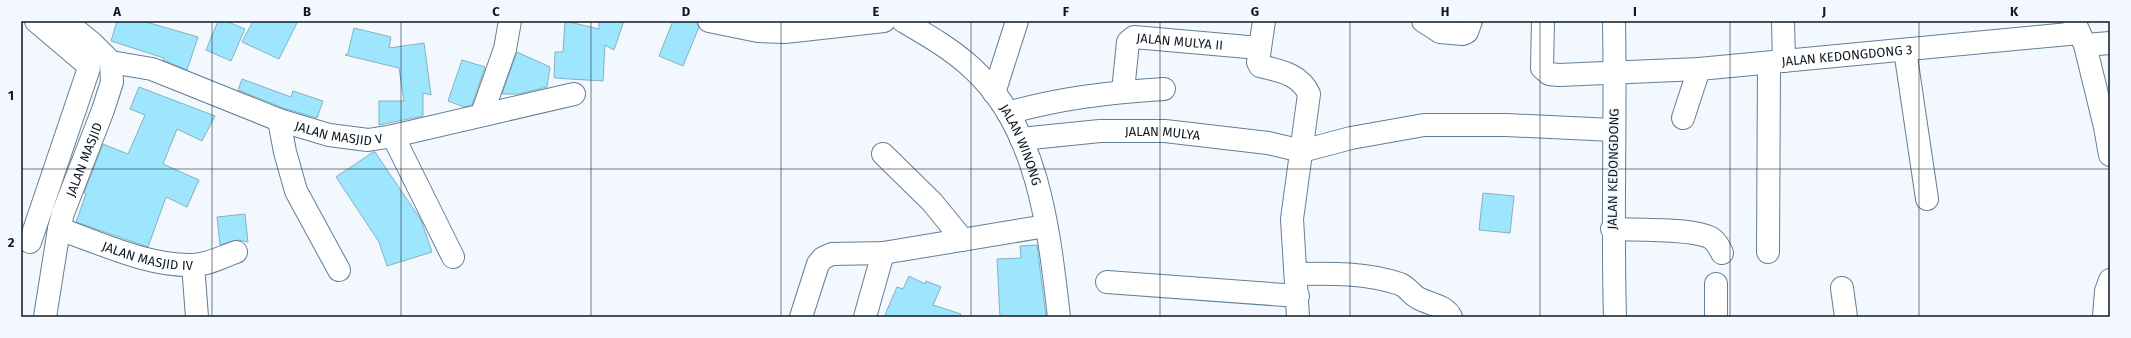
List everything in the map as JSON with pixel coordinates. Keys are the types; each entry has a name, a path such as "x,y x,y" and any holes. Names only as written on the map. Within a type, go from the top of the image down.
{"street":[{"path":"25,241 89,68 88,65 36,21"},
{"path":"66,21 92,43 111,62"},
{"path":"482,114 505,49 510,21"},
{"path":"709,21 758,31 785,32 884,21"},
{"name":"JALAN WINONG","path":"903,21 946,46 972,67 994,93 1008,113 1022,139 1046,226 1059,317"},
{"path":"994,93 1017,21"},
{"path":"1107,282 1298,307 1297,274 1292,219 1296,180 1302,151 1309,94 1306,86 1287,72 1260,66 1258,62 1259,48 1264,21"},
{"path":"1423,21 1440,32 1463,34 1467,32 1470,21"},
{"name":"JALAN KEDONGDONG 3","path":"1543,21 1542,64 1544,72 1559,76 1699,69 2079,33 2110,42"},
{"name":"JALAN KEDONGDONG","path":"1614,21 1615,74 1612,229 1615,317"},
{"path":"1768,252 1777,62 1783,21"},
{"path":"2079,33 2105,127 2110,155"},
{"name":"JALAN MULYA II","path":"1123,91 1128,42 1134,37 1259,48"},
{"path":"1905,50 1927,199"},
{"name":"JALAN MASJID V","path":"111,62 152,69 279,120 350,139 368,140 393,136 482,114 574,94"},
{"name":"JALAN MASJID","path":"45,317 63,213 103,110 112,82 111,62"},
{"path":"1683,118 1699,69"},
{"path":"1008,113 1066,99 1123,91 1164,89"},
{"path":"279,120 285,152 296,191 309,212 339,270"},
{"path":"1302,151 1351,138 1424,125 1506,125 1613,130"},
{"name":"JALAN MULYA","path":"1022,139 1100,131 1165,131 1268,143 1302,151"},
{"path":"393,136 453,257"},
{"path":"883,154 932,202 963,240"},
{"path":"801,317 818,264 824,258 832,254 882,253 1046,226"},
{"path":"1612,229 1691,233 1710,237 1717,243 1722,253"},
{"name":"JALAN MASJID IV","path":"25,241 58,237 151,260 193,265 236,252"},
{"path":"865,317 882,253"},
{"path":"193,265 197,317"},
{"path":"1297,274 1336,273 1401,284 1416,298 1446,310 1451,317"},
{"path":"2104,317 2106,291 2110,280"},
{"path":"1716,284 1716,317"},
{"path":"1842,288 1846,317"}],"building":[{"path":"117,21 143,21 198,37 187,70 163,60 164,58 111,41"},
{"path":"218,21 226,21 245,29 231,61 206,50"},
{"path":"253,21 298,21 279,59 242,42"},
{"path":"565,21 599,29 599,21 624,21 614,50 605,45 603,81 554,78 555,52 563,52"},
{"path":"673,21 697,21 699,27 683,66 659,56"},
{"path":"354,28 391,37 389,48 424,43 431,95 423,93 423,116 379,125 379,101 404,101 399,68 345,55 348,53"},
{"path":"517,52 550,67 547,87 518,94 502,94"},
{"path":"462,60 485,67 472,105 464,107 448,101"},
{"path":"242,79 291,97 293,91 323,101 317,118 283,108 238,90"},
{"path":"139,87 215,116 202,141 177,129 163,164 199,180 187,207 166,197 148,247 76,222 86,194 84,193 103,144 128,154 145,115 130,109"},
{"path":"375,152 421,220 432,252 387,266 379,242 336,177"},
{"path":"1483,193 1514,196 1510,233 1479,230"},
{"path":"245,214 248,242 238,240 220,245 217,217"},
{"path":"1037,245 1046,317 1000,317 997,259 1021,258 1020,246"},
{"path":"909,276 925,284 926,281 941,287 933,305 961,314 960,317 884,317 897,287 903,289"}]}
